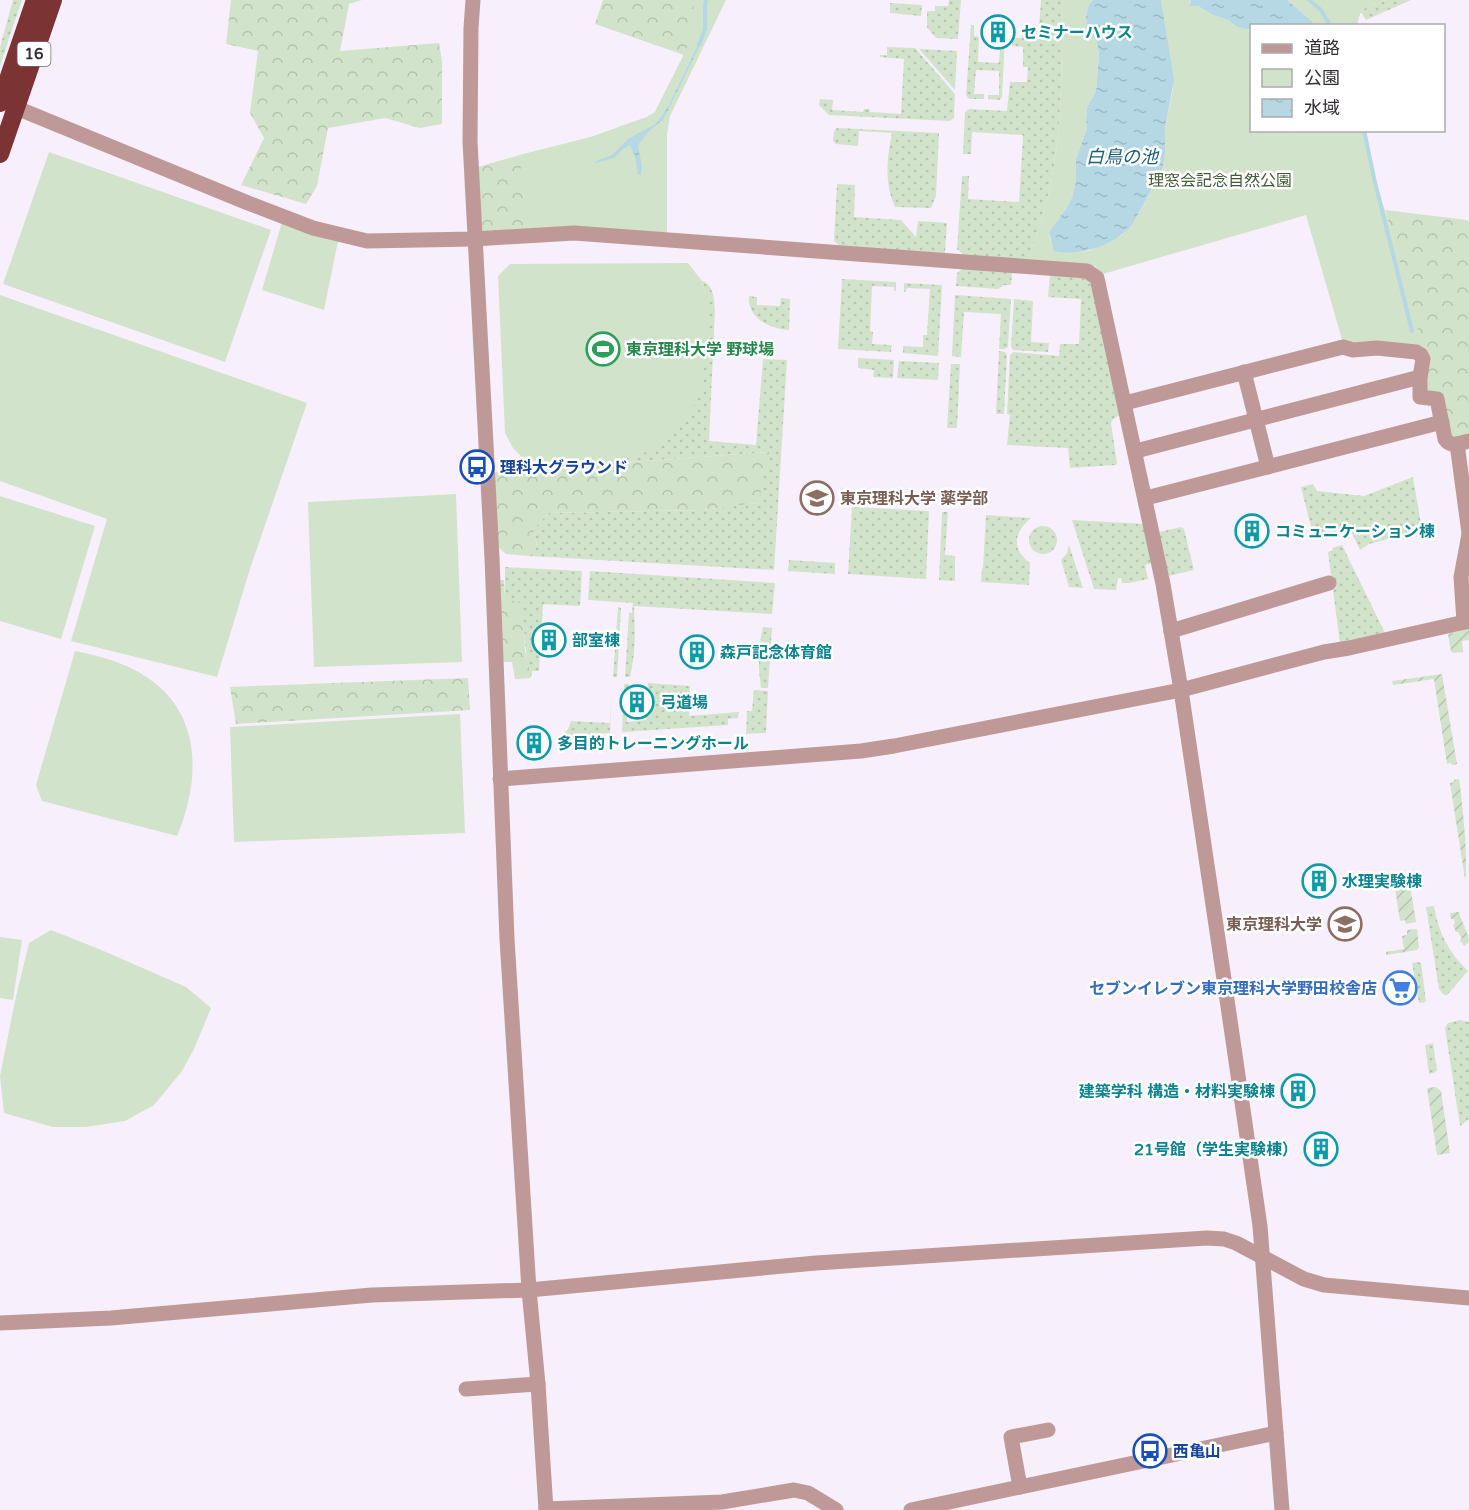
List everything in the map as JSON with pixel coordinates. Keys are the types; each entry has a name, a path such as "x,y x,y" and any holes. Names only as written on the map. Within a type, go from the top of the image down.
{"highway":[{"name":"16","path":"0,154 4,103 36,0"},
{"name":"16","path":"4,103 53,0"}],"street":[{"path":"473,0 470,141 492,558 507,939 529,1290 546,1510 723,1502 794,1490 808,1493 836,1510"},
{"path":"4,103 313,228 368,241 574,233 1087,271 1098,278 1163,584 1248,1136 1263,1257 1280,1510"},
{"path":"500,780 861,751 917,742 1181,690 1324,652 1467,622 1461,577 1469,533 1463,443 1448,443 1445,439 1437,399 1420,398 1423,359 1421,354 1377,348 1353,350 1343,347 1125,403"},
{"path":"1244,372 1268,467"},
{"path":"1136,450 1420,377"},
{"path":"1146,498 1442,422"},
{"path":"1171,631 1329,583"},
{"path":"0,1323 111,1318 372,1295 529,1290 816,1263 1191,1238 1224,1239 1236,1243 1304,1279 1324,1285 1469,1298"},
{"path":"466,1389 538,1384"},
{"path":"1020,1487 1011,1437 1048,1430"},
{"path":"911,1510 1276,1433"}],"green space":[{"path":"13,0 22,0 0,66 0,47"},
{"path":"231,0 362,0 349,4 340,51 439,43 442,61 442,124 420,128 385,118 328,128 317,186 306,204 241,185 264,138 250,113 258,51 226,44"},
{"path":"603,0 706,0 705,18 605,220 481,234 478,167 591,137 655,112 684,55 595,24"},
{"path":"694,0 726,0 670,116 667,134 667,231 665,234 525,230 520,155 591,137 655,112 686,50 692,32"},
{"path":"949,0 961,0 958,39 936,38 927,27 927,11 935,11 935,6 948,6"},
{"path":"1041,0 1063,0 1058,129 1046,205 1029,261 965,256 957,249 962,176 969,176 968,199 1019,202 1023,135 972,132 971,154 963,154 965,112 969,109 1007,111 1010,82 1027,82 1028,67 1023,67 1023,47 1012,46 1012,38 1022,38 1023,28 1039,28"},
{"name":"理窓会記念自然公園","path":"1063,0 1093,0 1089,4 1086,17 1087,26 1097,43 1099,53 1096,91 1087,107 1087,128 1076,159 1076,181 1072,197 1049,232 1054,251 1089,251 1121,236 1132,225 1162,172 1165,155 1165,128 1173,88 1161,0 1191,0 1189,3 1228,20 1237,27 1250,30 1250,132 1363,132 1425,355 1343,343 1306,215 1103,274 1095,266 1029,261 1053,171 1060,107"},
{"path":"1287,0 1386,0 1366,8 1360,14 1358,24 1314,24"},
{"path":"1386,0 1411,0 1366,20 1361,12 1366,7"},
{"path":"890,3 922,5 921,16 890,13"},
{"path":"971,25 974,25 974,36 979,37 978,62 999,63 1001,37 1005,37 1002,97 999,100 988,99 988,95 999,95 999,71 976,70 974,94 984,94 984,99 969,99 966,95"},
{"path":"887,47 915,48 955,94 954,118 950,121 829,115 819,105 820,99 833,100 832,110 863,112 864,109 869,109 870,112 901,114 904,59 880,57 880,55 887,55"},
{"path":"919,49 957,51 955,90"},
{"path":"837,128 939,133 936,196 931,208 895,207 889,188 888,170 892,133 859,131 858,146 836,144 833,141 834,131"},
{"path":"49,152 271,230 225,362 3,284"},
{"path":"837,184 855,185 854,217 901,220 916,237 918,221 947,223 945,254 841,247 834,241"},
{"path":"1385,210 1467,220 1469,223 1469,438 1452,442 1440,397 1423,394 1426,358 1306,215 1395,244"},
{"path":"282,222 338,241 324,310 262,290"},
{"name":"東京理科大学 野球場","path":"688,263 702,281 708,311 703,387 684,421 657,445 638,457 557,465 521,456 513,448 505,433 498,276 510,264"},
{"path":"964,268 1012,272 1011,285 1004,285 998,289 956,286 957,273"},
{"path":"1050,275 1087,278 1092,282 1121,415 1111,423 1116,465 1070,468 1068,448 1007,445 1010,415 1007,414 1010,355 1013,352 1059,356 1060,344 1079,344 1081,299 1048,297"},
{"path":"842,279 896,282 896,291 894,287 872,286 870,331 873,332 872,344 892,345 891,352 838,349"},
{"path":"702,281 711,289 715,310 709,441 756,445 763,359 787,360 774,570 530,556 537,545 533,529 549,513 702,510 757,503 768,452 503,471 502,460 526,459 556,465 706,298"},
{"path":"904,283 942,285 938,356 903,353 903,346 923,347 923,335 927,335 930,289 907,288 904,292"},
{"path":"0,295 307,403 250,569 217,677 71,641 107,519 0,481"},
{"path":"955,295 1011,299 1008,347 999,349 1001,314 964,312 961,357 952,356"},
{"path":"749,296 757,297 757,305 780,306 781,298 790,299 789,330 767,325 761,321 749,304"},
{"path":"1014,299 1033,301 1031,342 1049,343 1048,352 1013,350 1011,347"},
{"path":"999,351 1007,355 1004,414 996,414"},
{"path":"858,358 894,360 893,378 873,377 874,370 858,368"},
{"path":"899,361 939,363 938,380 897,378"},
{"path":"951,364 960,364 957,428 947,428"},
{"path":"769,452 757,503 702,510 549,513 533,529 537,545 530,556 506,554 498,547 494,472"},
{"path":"1413,477 1422,530 1369,544 1360,550 1350,529 1314,539 1301,487 1313,484 1317,491 1364,496"},
{"path":"456,494 462,662 314,667 308,502"},
{"path":"0,496 95,526 61,639 0,621"},
{"path":"852,507 929,511 926,579 848,574"},
{"path":"942,512 948,512 945,555 955,556 955,581 939,580"},
{"path":"986,515 1031,518 1021,529 1017,540 1020,552 1030,563 1029,585 981,582"},
{"path":"1072,520 1145,524 1153,563 1145,565 1148,579 1122,583 1121,578 1118,578 1116,590 1094,589"},
{"path":"1043,526 1053,530 1057,540 1053,550 1043,554 1033,550 1029,540 1033,530"},
{"path":"1181,527 1184,529 1194,570 1168,576 1159,532"},
{"path":"1069,545 1083,588 1069,587 1061,560 1067,553"},
{"path":"1342,545 1386,635 1340,644 1328,552"},
{"path":"789,560 835,563 835,574 788,571"},
{"path":"505,567 582,571 580,606 543,604 539,671 532,671 531,678 524,630 505,598"},
{"path":"590,571 775,583 772,614 634,606 633,659 630,677 625,677 629,613 632,613 633,603 588,600"},
{"path":"499,580 504,580 505,598 523,604 525,650 531,678 515,679 512,662 502,662"},
{"path":"618,607 621,608 617,677 613,677"},
{"path":"763,627 772,628 768,688 761,688 759,672 759,650"},
{"path":"1469,628 1469,640 1462,641 1463,652 1453,653 1448,634"},
{"path":"75,651 113,661 140,673 166,693 179,711 192,751 192,772 190,794 177,836 42,801 36,785"},
{"path":"1442,674 1457,764 1452,765 1447,764 1434,679 1393,685 1392,681"},
{"path":"468,678 470,710 236,724 230,687"},
{"path":"648,683 690,686 689,716 739,712 738,718 728,719 728,725 622,732 624,684 629,684 627,722 646,720"},
{"path":"612,685 610,733 563,736 571,721 610,723"},
{"path":"754,690 768,691 766,733 746,734 747,711 752,711"},
{"path":"460,714 465,833 234,842 230,727"},
{"path":"1459,779 1466,846 1465,879 1450,783"},
{"path":"1409,879 1416,922 1406,924 1405,920 1400,921 1394,882"},
{"path":"1434,906 1445,942 1468,971 1447,995 1439,989 1426,907"},
{"path":"1459,912 1469,939 1464,946 1453,925 1455,924 1454,919 1451,919 1450,913"},
{"path":"1417,929 1419,947 1417,950 1386,955 1386,952 1404,949 1402,936 1407,935 1407,930"},
{"path":"51,930 186,987 211,1008 182,1071 154,1105 125,1121 86,1127 53,1127 4,1113 0,1076 29,943"},
{"path":"0,937 22,940 13,1000 0,998"},
{"path":"1412,963 1421,963 1426,1002 1419,1003"},
{"path":"1460,1020 1469,1022 1469,1119 1460,1126 1445,1028 1448,1023"},
{"path":"1433,1043 1437,1070 1429,1074 1425,1045"},
{"path":"1436,1087 1441,1091 1450,1153 1437,1155 1427,1088"}],"water":[{"name":"白鳥の池","path":"1093,0 1161,0 1174,80 1165,128 1165,155 1162,171 1132,225 1125,232 1107,244 1086,251 1054,251 1049,232 1072,197 1076,181 1076,159 1087,128 1087,107 1096,91 1099,53 1097,43 1087,27 1086,17 1089,4"},
{"path":"1191,0 1287,0 1314,24 1250,24 1250,30 1237,27 1228,20 1213,15 1198,6 1189,6"},
{"path":"702,41 663,120 650,130 638,145 641,175 638,174 635,156 630,145 614,158 595,163 612,155 628,139 657,123 669,105"}],"waterway":[{"path":"699,45 705,29 706,0"},
{"path":"1309,0 1321,10 1329,24"},
{"path":"1364,132 1412,331"}],"place":[{"name":"セミナーハウス","path":"998,32"},
{"name":"東京理科大学 野球場","path":"603,349"},
{"name":"理科大グラウンド","path":"477,467"},
{"name":"東京理科大学 薬学部","path":"817,498"},
{"name":"コミュニケーション棟","path":"1252,531"},
{"name":"部室棟","path":"549,640"},
{"name":"森戸記念体育館","path":"697,652"},
{"name":"弓道場","path":"637,702"},
{"name":"多目的トレーニングホール","path":"534,743"},
{"name":"水理実験棟","path":"1319,881"},
{"name":"東京理科大学","path":"1345,924"},
{"name":"セブンイレブン東京理科大学野田校舎店","path":"1400,988"},
{"name":"建築学科 構造・材料実験棟","path":"1298,1091"},
{"name":"21号館（学生実験棟）","path":"1321,1149"},
{"name":"西亀山","path":"1150,1451"}]}
